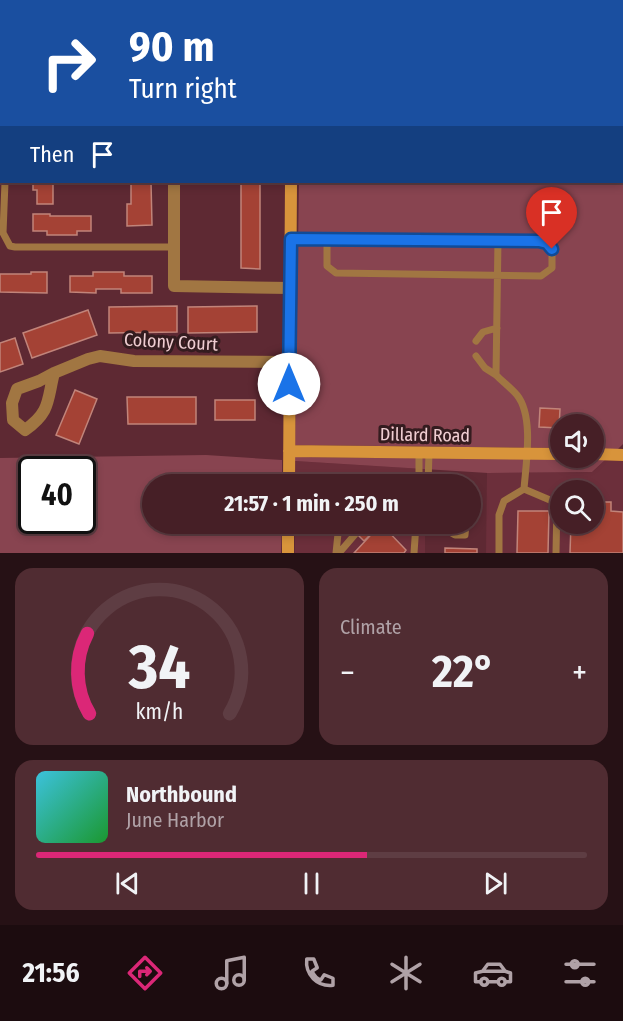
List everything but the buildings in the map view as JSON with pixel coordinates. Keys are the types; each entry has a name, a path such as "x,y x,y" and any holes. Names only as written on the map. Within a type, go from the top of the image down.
{"street":[{"path":"174,183 174,286 290,288"},
{"path":"289,474 291,183"},
{"name":"Colony Court","path":"54,373 50,400 37,421 25,430 13,420 12,403 17,389 88,358 100,356 134,362 289,362"},
{"name":"Dillard Road","path":"289,451 550,454"},
{"path":"604,454 623,455"},
{"path":"288,534 288,553"}],"lane":[{"path":"4,183 3,233 10,246 174,247"},
{"path":"291,239 539,241 547,243 552,249 552,268 541,276 336,273 327,266 327,240"},
{"path":"496,375 498,240"},
{"path":"476,341 483,332 497,328"},
{"path":"476,356 485,368 496,375 517,396 523,406 526,418 524,489"},
{"path":"421,474 424,453"},
{"path":"424,453 427,474"},
{"path":"499,553 499,514 504,501 524,489"},
{"path":"524,489 557,503 556,553"},
{"path":"337,553 338,534"},
{"path":"337,553 355,534"},
{"path":"414,553 415,534"}],"shaded area":[{"path":"299,183 623,183 623,444 618,449 604,449 604,414 550,414 550,448 295,445"},
{"path":"206,455 282,460 282,474 142,474 142,534 282,534 281,553 0,553 0,458 18,458 18,534 96,534 96,457"},
{"path":"295,457 550,459 550,468 596,468 592,472 488,473 295,461"},
{"path":"605,460 623,460 623,553 486,553 487,473 592,472 596,468 604,468"},
{"path":"295,461 425,469 425,474 295,474"},
{"path":"295,534 425,534 425,553 295,553"}],"route":[{"path":"289,384 291,239 539,241 547,243 552,249"}]}
